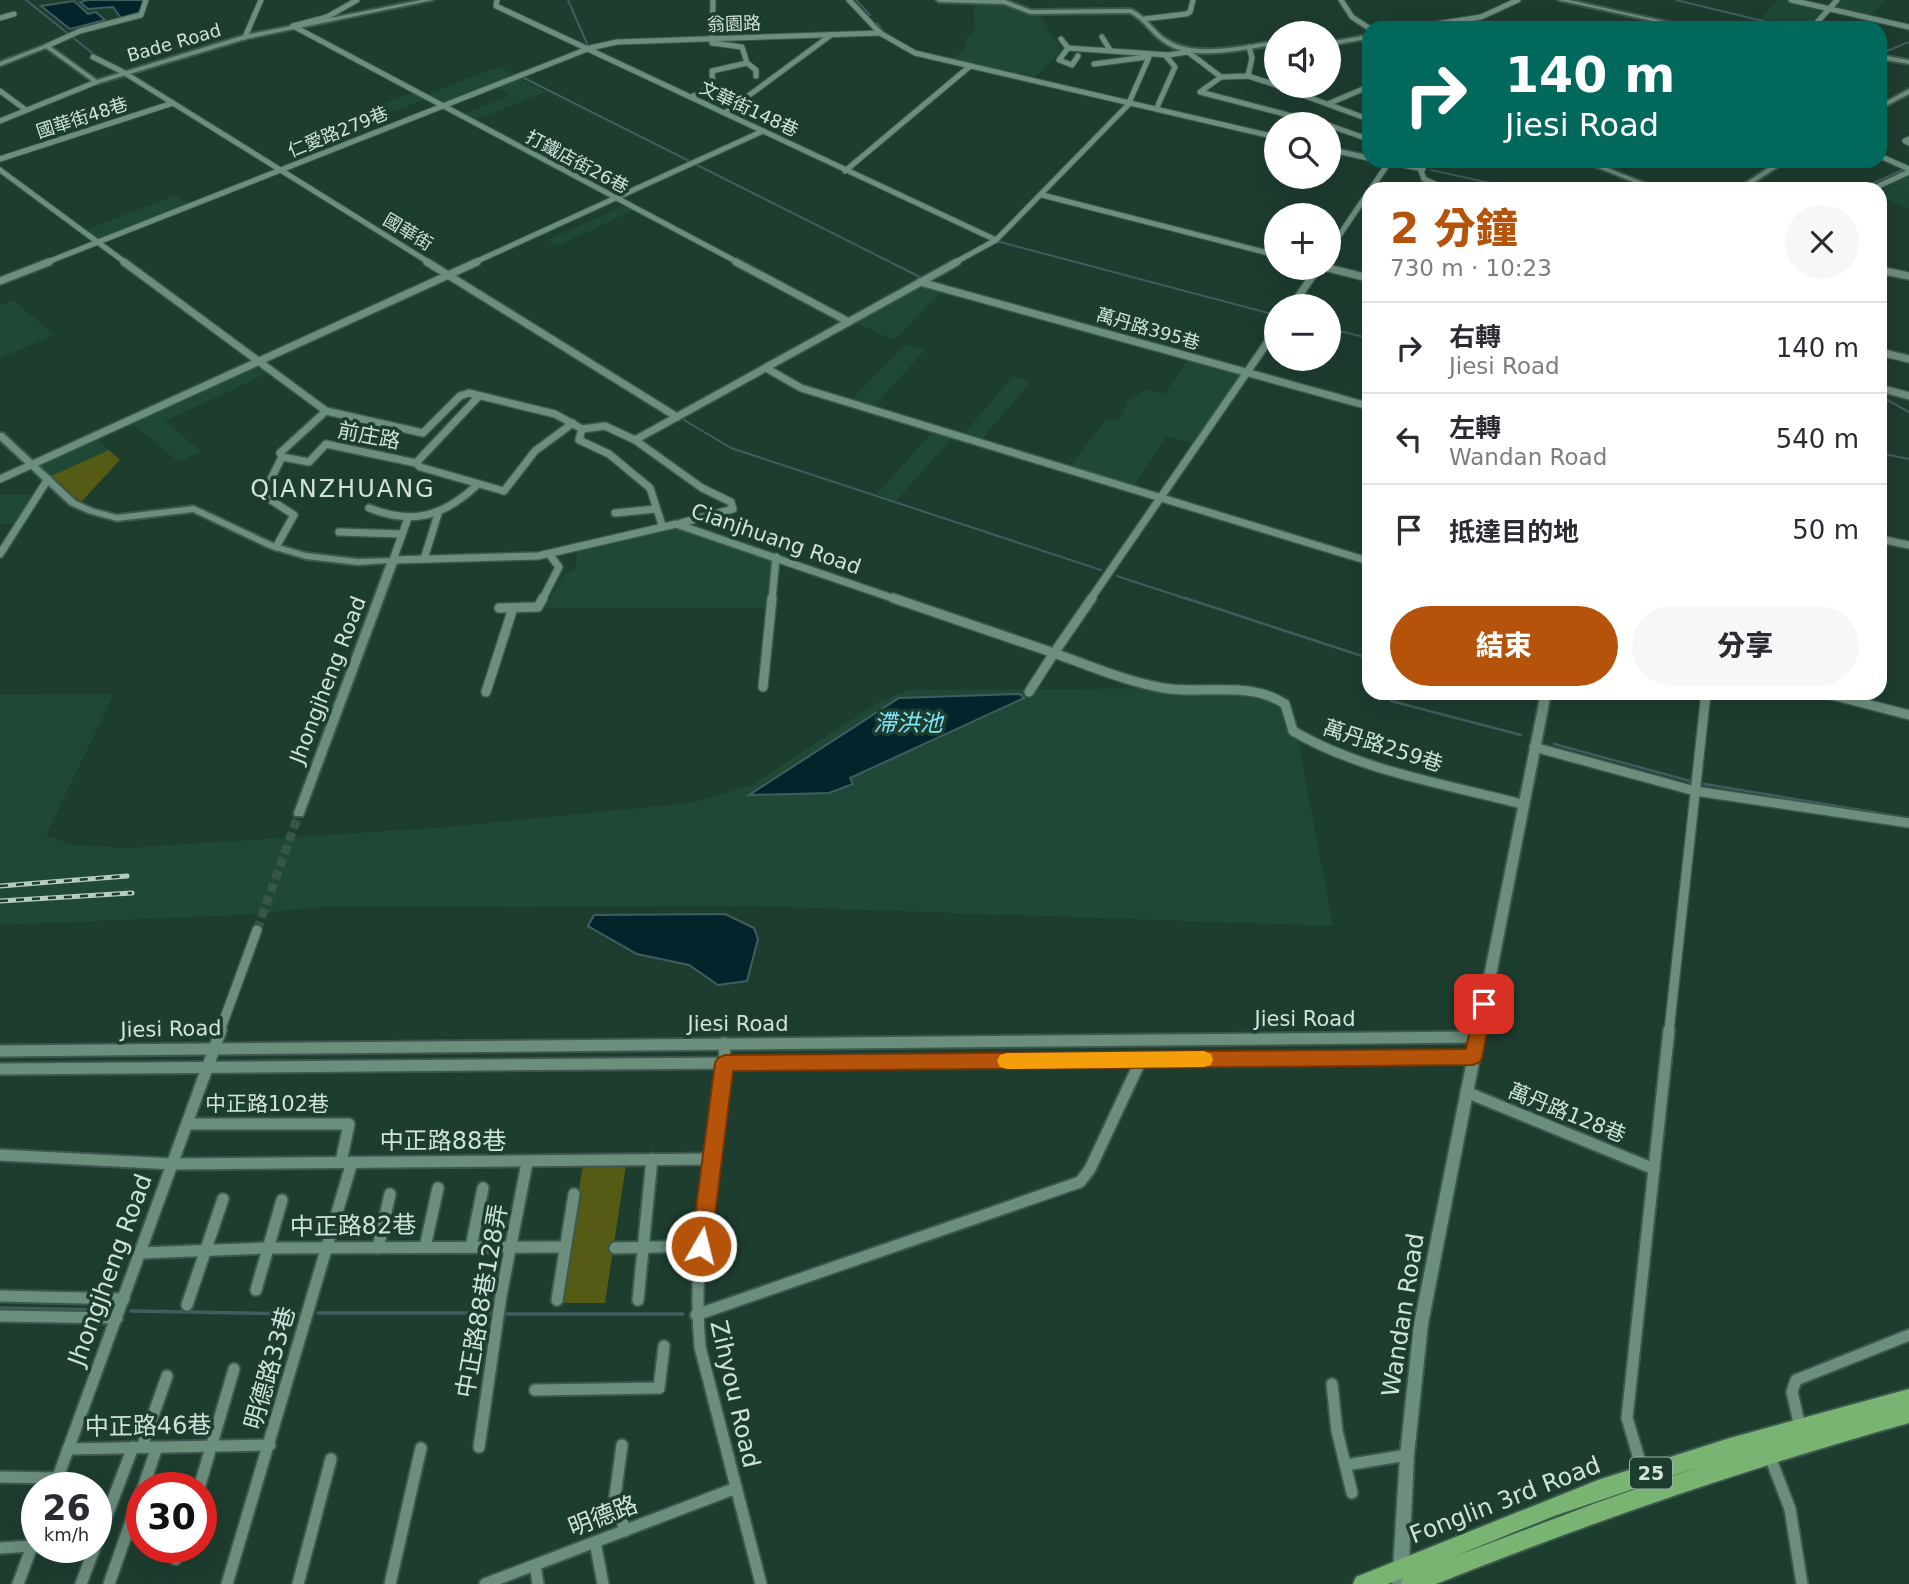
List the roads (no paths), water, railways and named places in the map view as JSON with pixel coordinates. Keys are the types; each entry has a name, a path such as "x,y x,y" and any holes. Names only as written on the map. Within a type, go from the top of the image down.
{"main road":[{"name":"Fonglin 3rd Road","path":"1363,1584 1404,1579 1765,1445 1800,1427 1909,1398"},
{"name":"Fonglin 3rd Road","path":"1404,1579 1555,1506 1644,1475 1909,1413"}],"street":[{"path":"0,64 71,35 141,15 146,0"},
{"path":"245,37 261,0"},
{"name":"Bade Road","path":"0,121 123,72 327,17 357,0"},
{"path":"293,26 383,12 430,0"},
{"name":"文華街148巷","path":"497,0 496,6 994,241"},
{"path":"713,0 710,38 712,43 742,47 747,63 755,70 756,76"},
{"path":"849,0 880,33 915,53 1264,134"},
{"path":"939,0 1005,2 1030,12 1126,10 1144,19 1163,40 1188,51 1221,77"},
{"path":"1144,19 1186,14 1190,12 1193,0"},
{"path":"1341,0 1352,17 1362,23"},
{"path":"1460,21 1505,11 1518,0"},
{"path":"1549,0 1645,21"},
{"path":"1561,0 1648,21"},
{"path":"1791,0 1882,21"},
{"path":"1818,21 1837,0"},
{"path":"0,18 11,16 2,9"},
{"path":"1887,22 1909,27"},
{"name":"打鐵店街26巷","path":"293,26 849,322"},
{"name":"翁園路","path":"588,48 617,42 880,33"},
{"path":"726,113 832,34"},
{"path":"1102,37 1110,50"},
{"path":"1341,42 1362,38"},
{"path":"1061,39 1068,48 1168,55"},
{"path":"1094,64 1188,51 1264,45"},
{"path":"47,46 96,82"},
{"path":"1248,75 1252,58 1249,47"},
{"name":"仁愛路279巷","path":"0,281 588,48"},
{"path":"1068,48 1059,60 1062,63 1072,65 1078,56"},
{"path":"1158,105 1175,67 1168,55"},
{"path":"1887,56 1907,60"},
{"name":"國華街","path":"93,57 123,72 677,417"},
{"path":"635,440 994,241 1042,195 1128,103 1149,57"},
{"path":"691,97 701,90 713,87 712,71 747,63"},
{"path":"845,171 969,67"},
{"path":"1264,81 1248,75 1221,77 1200,92 1276,112"},
{"path":"1330,103 1362,90"},
{"path":"1887,103 1909,90"},
{"path":"0,91 26,110"},
{"path":"1315,98 1362,116"},
{"name":"國華街48巷","path":"0,159 173,103"},
{"path":"1341,130 1362,137"},
{"path":"0,479 763,131"},
{"path":"1341,152 1362,157"},
{"path":"1887,159 1908,169"},
{"path":"1414,168 1423,170 1424,179 1431,182"},
{"path":"1602,168 1639,182"},
{"path":"1750,182 1773,168"},
{"path":"1885,182 1908,169"},
{"path":"0,170 326,411 422,433 460,396 468,393 555,414 582,429 605,426 635,440 702,488 730,502 733,509 676,524"},
{"path":"1042,195 1264,252"},
{"path":"1341,233 1362,203"},
{"path":"1341,271 1362,276"},
{"path":"1887,271 1909,276"},
{"name":"萬丹路395巷","path":"920,282 1362,404"},
{"path":"1029,692 1264,347"},
{"path":"1887,354 1909,359"},
{"path":"766,368 802,388 1362,559"},
{"path":"1887,390 1909,396"},
{"name":"前庄路","path":"416,463 479,396"},
{"name":"前庄路","path":"276,547 294,515 292,511 263,495 282,457 280,453 326,411"},
{"name":"前庄路","path":"282,457 309,463 326,444 416,463 420,467 504,491 535,451 573,423"},
{"path":"582,429 579,440 609,454 650,488 662,525"},
{"name":"Cianjhuang Road","path":"0,435 73,503 117,518 194,509 276,547 329,560 523,557 549,554 662,525 676,524 1054,653"},
{"path":"0,554 48,479"},
{"path":"369,508 388,517 438,514 452,509 477,485"},
{"path":"615,513 656,509"},
{"path":"424,559 438,514"},
{"path":"393,560 408,517"},
{"path":"339,532 402,534"},
{"path":"1887,540 1909,545"},
{"path":"499,608 538,607 559,568 549,554"},
{"path":"763,687 776,557"},
{"name":"Jhongjheng Road","path":"299,813 393,560"},
{"path":"486,692 513,607"},
{"name":"萬丹路259巷","path":"1054,653 1146,684 1178,690 1270,694 1286,704 1293,731 1303,739 1362,761 1522,804"},
{"path":"1477,1037 1544,700"},
{"path":"1644,1475 1627,1418 1705,700"},
{"path":"1852,700 1909,715"},
{"path":"1534,747 1695,791 1909,823"},
{"path":"214,1047 257,930"},
{"name":"Jiesi Road","path":"0,1051 1477,1037"},
{"name":"Wandan Road","path":"1404,1579 1407,1455 1421,1324 1477,1037"},
{"name":"Zihyou Road","path":"724,1043 725,1063 701,1246 696,1315 700,1347 761,1584"},
{"name":"Jhongjheng Road","path":"60,1472 214,1047"},
{"name":"Jiesi Road","path":"0,1069 1473,1057"},
{"path":"696,1315 1080,1182 1090,1169 1141,1060"},
{"name":"萬丹路128巷","path":"1466,1093 1654,1169"},
{"name":"中正路102巷","path":"187,1124 349,1124 346,1162"},
{"name":"中正路88巷","path":"0,1155 173,1164 527,1163 713,1159"},
{"path":"638,1300 641,1247 652,1159"},
{"name":"明德路33巷","path":"227,1584 326,1248 346,1162"},
{"name":"中正路88巷128弄","path":"479,1447 527,1163"},
{"path":"425,1247 438,1188"},
{"path":"471,1247 483,1188"},
{"path":"377,1248 390,1194"},
{"path":"557,1300 574,1194"},
{"path":"187,1305 223,1199"},
{"path":"256,1290 282,1200"},
{"path":"615,1248 701,1246"},
{"name":"中正路82巷","path":"141,1254 266,1248 565,1247"},
{"path":"0,1296 124,1299"},
{"path":"0,1316 117,1318"},
{"path":"1800,1427 1792,1392 1796,1380 1909,1335"},
{"path":"534,1390 659,1388 664,1346"},
{"path":"204,1472 234,1369"},
{"path":"112,1508 167,1376"},
{"path":"1332,1384 1337,1431 1352,1493"},
{"name":"中正路46巷","path":"68,1449 270,1445"},
{"path":"621,1445 615,1496 625,1531"},
{"path":"1765,1445 1790,1509 1802,1584"},
{"path":"148,1472 157,1447"},
{"path":"390,1584 421,1447"},
{"path":"1346,1465 1407,1455"},
{"path":"298,1584 331,1460"},
{"path":"0,1477 21,1479"},
{"name":"明德路","path":"485,1584 736,1488"},
{"path":"109,1584 126,1535"},
{"path":"595,1542 603,1584"},
{"path":"0,1548 21,1543"},
{"path":"18,1584 26,1563"},
{"path":"81,1584 89,1563"},
{"path":"536,1565 538,1584"}],"water":[{"path":"145,0 142,12 121,18 113,7 88,9 80,2"},
{"path":"74,1 88,14 96,12 105,20 70,29 41,6"},
{"name":"滯洪池","path":"1020,694 1024,698 850,778 853,784 829,793 749,795 899,698"},
{"path":"725,914 754,928 758,939 747,981 718,985 689,965 637,954 588,926 594,915"}],"waterway":[{"path":"26,0 96,56"},
{"path":"568,0 589,48"},
{"path":"856,0 870,15"},
{"path":"1676,0 1763,21"},
{"path":"877,23 884,33"},
{"path":"1887,51 1909,42"},
{"path":"522,77 922,278"},
{"path":"1341,149 1362,154"},
{"path":"1876,182 1905,169"},
{"path":"1431,170 1485,182"},
{"path":"996,241 1264,312"},
{"path":"1341,331 1362,336"},
{"path":"1887,400 1909,412"},
{"path":"684,420 731,448 1101,570"},
{"path":"1887,454 1909,459"},
{"path":"1117,576 1190,600"},
{"path":"1185,598 1362,656"},
{"path":"1391,701 1521,735"},
{"path":"1554,744 1690,781"},
{"path":"1704,784 1909,818"},
{"path":"0,1308 100,1310"},
{"path":"131,1311 299,1314"},
{"path":"318,1313 494,1313"},
{"path":"501,1314 683,1314"}],"tunnel":[{"path":"257,930 299,813"}],"railway":[{"path":"0,886 127,876"},
{"path":"0,901 132,893"}],"district":[{"name":"QIANZHUANG","path":"343,489"}]}
